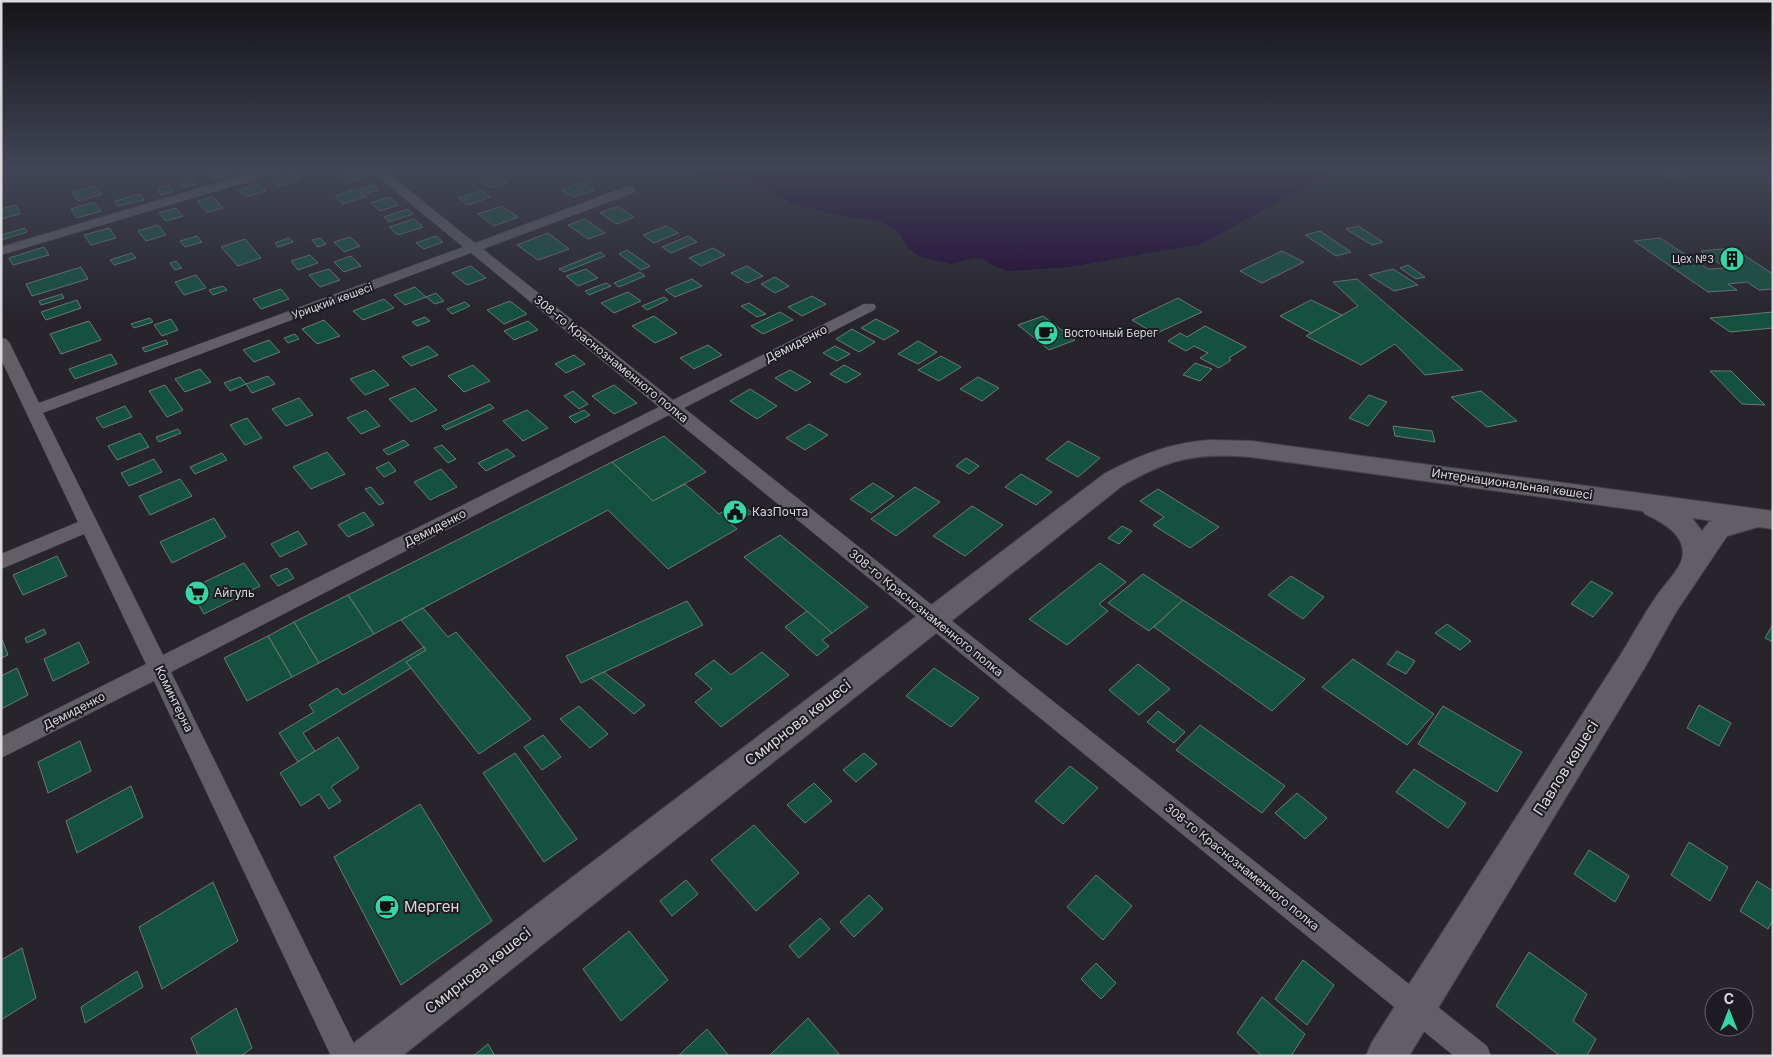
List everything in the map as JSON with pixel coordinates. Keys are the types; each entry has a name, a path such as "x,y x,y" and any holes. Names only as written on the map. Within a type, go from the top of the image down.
{"street":[{"path":"1,251 107,219"},
{"name":"308-го Краснознаменного полка","path":"437,219 1477,1056"},
{"name":"Урицкий көшесі","path":"35,410 552,219"},
{"name":"Демиденко","path":"1,748 869,307"},
{"name":"Коминтерна","path":"3,348 35,410 346,1056"},
{"name":"Смирнова көшесі","path":"369,1056 1113,480 1152,458 1186,450 1229,447 1251,449"},
{"name":"Интернациональная көшесі","path":"1251,449 1773,520"},
{"path":"1634,500 1670,515 1686,528 1696,543 1694,563"},
{"name":"Павлов көшесі","path":"1386,1056 1634,659 1666,604 1718,529 1742,521 1773,520"},
{"path":"1,562 90,524"}],"shaded area":[{"path":"868,219 1246,219 1201,244 1070,267 1008,271 991,265 983,259 975,258 951,264 920,257 908,248 898,231 877,220"}],"building":[{"path":"414,219 423,227 398,235 389,227"},
{"path":"485,219 512,219 494,226"},
{"path":"585,219 605,233 588,239 568,225"},
{"path":"610,219 628,219 617,224"},
{"path":"158,225 166,235 146,241 138,231"},
{"path":"666,226 678,233 654,243 643,235"},
{"path":"1358,226 1383,242 1372,245 1346,229"},
{"path":"25,228 27,232 1,240 1,235"},
{"path":"109,228 116,238 91,245 84,235"},
{"path":"1320,231 1351,252 1336,256 1305,235"},
{"path":"548,233 569,249 538,260 517,245"},
{"path":"197,236 202,242 185,247 180,241"},
{"path":"436,236 443,242 424,249 416,243"},
{"path":"688,236 697,242 671,253 662,247"},
{"path":"350,237 360,246 344,252 334,242"},
{"path":"289,238 293,242 278,247 275,243"},
{"path":"320,238 326,244 318,247 312,240"},
{"name":"Цех №3","path":"1660,238 1708,269 1726,268 1701,251 1733,248 1773,274 1773,289 1759,290 1747,282 1728,284 1737,290 1708,292 1634,241"},
{"path":"245,239 261,258 238,266 221,247"},
{"path":"44,247 49,255 13,265 9,258"},
{"path":"713,248 725,255 701,266 689,258"},
{"path":"627,250 650,266 641,270 619,254"},
{"path":"1282,251 1304,262 1262,283 1240,271"},
{"path":"601,252 605,256 564,272 559,269"},
{"path":"132,253 136,258 114,265 110,260"},
{"path":"310,255 318,263 298,270 291,261"},
{"path":"351,256 361,266 344,272 334,262"},
{"path":"176,261 182,268 175,270 170,263"},
{"path":"1408,265 1425,277 1416,279 1400,268"},
{"path":"471,266 486,278 467,285 452,273"},
{"path":"747,266 763,276 747,283 731,273"},
{"path":"81,267 88,279 32,296 26,284"},
{"path":"329,269 340,280 320,287 309,275"},
{"path":"586,269 598,278 578,286 566,276"},
{"path":"1393,269 1418,285 1394,291 1369,275"},
{"path":"640,272 645,276 619,287 614,283"},
{"path":"196,275 206,288 184,295 175,282"},
{"path":"775,277 789,286 775,293 761,284"},
{"path":"692,279 702,286 675,297 665,290"},
{"path":"1357,279 1463,370 1425,375 1395,344 1361,365 1306,336 1358,306 1333,282"},
{"path":"606,283 611,286 589,295 585,291"},
{"path":"223,286 227,290 213,295 209,290"},
{"path":"415,287 426,297 405,305 394,295"},
{"path":"281,289 289,299 261,309 253,299"},
{"path":"628,292 641,301 614,313 601,303"},
{"path":"436,293 444,301 435,304 426,297"},
{"path":"62,294 64,298 41,305 39,301"},
{"path":"812,296 826,304 802,316 788,307"},
{"path":"664,297 668,300 647,310 642,306"},
{"path":"1178,298 1202,312 1155,334 1132,320"},
{"path":"384,299 394,308 363,320 353,311"},
{"path":"77,300 81,308 46,320 41,312"},
{"path":"1311,300 1342,315 1311,333 1280,316"},
{"path":"510,301 527,314 504,324 487,310"},
{"path":"465,302 470,306 452,314 447,309"},
{"path":"749,303 766,314 757,317 741,306"},
{"path":"780,312 793,320 763,334 751,326"},
{"path":"1773,312 1773,328 1730,332 1710,318"},
{"path":"654,316 677,333 655,343 632,326"},
{"name":"Восточный Берег","path":"1043,316 1075,340 1049,350 1018,325"},
{"path":"425,317 430,321 417,326 412,322"},
{"path":"150,318 153,322 134,328 131,324"},
{"path":"171,319 178,330 162,336 154,325"},
{"path":"876,319 899,331 884,340 861,328"},
{"path":"324,320 340,336 317,344 302,329"},
{"path":"89,321 101,340 61,354 50,334"},
{"path":"528,321 538,330 514,340 504,331"},
{"path":"1205,326 1246,347 1229,358 1231,360 1219,368 1200,358 1208,353 1194,346 1186,351 1168,341 1180,333 1187,337"},
{"path":"852,329 875,342 859,352 836,339"},
{"path":"295,334 299,339 288,343 284,338"},
{"path":"166,340 168,344 145,352 142,348"},
{"path":"269,340 280,352 254,362 243,350"},
{"path":"918,341 937,352 918,364 898,354"},
{"path":"708,345 722,355 694,369 680,358"},
{"path":"428,346 438,355 411,366 402,357"},
{"path":"835,346 850,354 837,361 823,353"},
{"path":"111,354 117,364 75,379 69,369"},
{"path":"574,355 585,364 566,373 555,364"},
{"path":"941,356 961,367 939,381 918,370"},
{"path":"1195,363 1212,369 1200,381 1183,375"},
{"path":"473,365 490,381 464,392 448,376"},
{"path":"844,365 861,374 846,383 830,374"},
{"path":"200,369 211,382 185,392 175,379"},
{"path":"374,370 389,385 365,395 350,379"},
{"path":"790,370 811,382 796,391 775,378"},
{"path":"1710,371 1731,371 1765,405 1742,404"},
{"path":"268,376 275,384 252,393 246,384"},
{"path":"240,377 246,384 230,391 224,383"},
{"path":"978,377 999,388 982,401 960,389"},
{"path":"165,385 183,410 167,417 149,391"},
{"path":"614,385 637,403 614,414 592,396"},
{"path":"415,388 437,410 411,422 389,399"},
{"path":"750,389 777,406 757,419 730,401"},
{"path":"573,391 588,404 579,409 564,396"},
{"path":"1481,391 1517,421 1487,427 1451,397"},
{"path":"1369,395 1387,402 1368,426 1349,418"},
{"path":"299,398 313,415 286,426 272,409"},
{"path":"490,404 494,408 446,430 442,426"},
{"path":"125,406 132,417 103,428 96,418"},
{"path":"366,410 380,426 361,434 347,418"},
{"path":"527,410 548,428 523,441 503,421"},
{"path":"584,410 590,415 575,423 569,417"},
{"path":"247,418 262,438 245,445 230,425"},
{"path":"809,424 828,435 805,450 786,438"},
{"path":"1393,426 1432,431 1435,442 1395,436"},
{"path":"178,429 181,433 159,442 156,437"},
{"path":"140,433 149,447 117,460 108,446"},
{"path":"664,436 706,472 653,501 612,462"},
{"path":"404,440 409,445 388,455 383,450"},
{"path":"1068,441 1100,458 1078,477 1046,459"},
{"path":"442,445 456,459 448,463 434,448"},
{"path":"507,449 515,456 486,471 478,463"},
{"path":"327,452 345,474 311,489 293,467"},
{"path":"222,453 227,460 195,474 190,467"},
{"path":"966,458 979,466 969,474 956,466"},
{"path":"154,459 162,472 129,486 121,473"},
{"path":"389,462 396,471 384,477 376,468"},
{"path":"612,462 653,501 685,484 719,514 739,502 752,513 731,524 737,529 668,569 608,510 374,634 348,595"},
{"path":"441,469 457,487 430,500 414,482"},
{"path":"1021,474 1052,492 1036,505 1005,487"},
{"path":"180,479 192,496 150,515 139,496"},
{"path":"873,483 894,496 871,513 850,499"},
{"path":"371,487 384,503 379,505 365,489"},
{"path":"915,487 940,502 896,536 871,519"},
{"path":"1158,489 1219,527 1190,548 1153,525 1164,517 1140,501"},
{"path":"972,506 1003,525 965,556 933,536"},
{"path":"364,512 374,525 348,537 338,525"},
{"path":"214,518 226,537 172,563 160,542"},
{"path":"1122,526 1132,531 1119,544 1108,538"},
{"path":"298,531 307,544 280,557 271,544"},
{"path":"780,535 868,607 832,633 744,557"},
{"path":"57,556 67,576 23,595 13,575"},
{"path":"244,563 260,586 204,614 190,589"},
{"path":"1100,563 1126,582 1099,604 1108,611 1067,645 1029,619"},
{"path":"287,568 294,578 278,586 270,576"},
{"path":"1143,574 1183,600 1149,631 1108,603"},
{"path":"1291,576 1324,597 1303,619 1268,595"},
{"path":"1591,581 1613,593 1593,617 1571,604"},
{"path":"348,595 374,634 319,663 294,622"},
{"path":"1183,600 1305,679 1272,711 1154,627"},
{"path":"687,601 703,625 581,683 566,656"},
{"path":"423,608 448,637 456,632 531,719 479,754 406,662 426,650 401,620"},
{"path":"807,611 832,633 822,640 829,646 817,656 785,627"},
{"path":"294,622 319,663 292,677 268,636"},
{"path":"1447,624 1471,641 1460,650 1435,633"},
{"path":"1773,624 1773,642 1765,638"},
{"path":"44,629 46,634 27,643 25,638"},
{"path":"268,636 292,677 247,701 224,658"},
{"path":"1,639 8,655 1,658"},
{"path":"79,642 89,663 53,681 44,659"},
{"path":"424,647 426,650 406,662 411,668 303,733 315,751 298,762 279,733 314,712 309,705 337,688 343,695"},
{"path":"1397,651 1415,661 1406,674 1387,664"},
{"path":"762,652 789,675 721,727 695,702 712,689 695,674 714,660 731,675"},
{"path":"1353,659 1434,714 1407,745 1322,687"},
{"path":"1138,664 1170,689 1139,715 1109,690"},
{"path":"17,668 28,695 1,709 1,676"},
{"path":"934,668 979,698 951,727 906,696"},
{"path":"604,672 645,705 634,714 591,678"},
{"path":"1699,705 1731,723 1719,746 1687,728"},
{"path":"579,706 608,734 590,748 560,719"},
{"path":"1443,706 1522,752 1497,792 1418,744"},
{"path":"1158,711 1185,732 1174,743 1147,722"},
{"path":"1200,725 1285,786 1262,813 1176,750"},
{"path":"543,735 561,757 542,770 524,747"},
{"path":"338,737 359,768 331,787 341,801 329,809 319,794 301,806 280,773"},
{"path":"80,741 91,771 48,793 38,762"},
{"path":"515,753 577,839 544,862 483,773"},
{"path":"864,753 877,764 856,782 843,770"},
{"path":"1070,766 1098,788 1063,824 1035,801"},
{"path":"1414,769 1466,803 1448,828 1396,792"},
{"path":"814,783 832,801 805,823 787,805"},
{"path":"131,786 143,817 77,853 66,821"},
{"path":"1297,793 1327,818 1305,839 1275,813"},
{"path":"420,804 492,921 401,985 334,857"},
{"path":"754,825 799,873 756,911 711,860"},
{"path":"1689,842 1728,867 1710,901 1671,875"},
{"path":"1589,850 1629,876 1615,902 1574,874"},
{"path":"1096,875 1132,906 1103,940 1067,907"},
{"path":"686,880 698,894 672,916 660,901"},
{"path":"1757,881 1773,891 1773,920 1768,929 1740,911"},
{"path":"213,882 238,941 162,989 139,927"},
{"path":"869,895 883,909 854,937 840,922"},
{"path":"820,918 830,929 799,958 789,946"},
{"path":"629,931 668,980 621,1021 583,969"},
{"path":"22,948 36,998 1,1020 1,960"},
{"path":"1529,952 1587,994 1573,1021 1596,1039 1587,1056 1560,1056 1496,1006"},
{"path":"1303,960 1334,985 1307,1025 1275,999"},
{"path":"1096,963 1116,983 1101,999 1081,979"},
{"path":"137,971 143,987 85,1023 81,1007"},
{"path":"1262,997 1305,1034 1291,1056 1262,1056 1237,1033"},
{"path":"236,1008 252,1048 241,1056 198,1056 191,1038"},
{"path":"808,1018 839,1054 837,1056 769,1056"},
{"path":"707,1029 729,1056 678,1056"},
{"path":"488,1044 495,1056 473,1056"}],"place":[{"name":"Цех №3","path":"1732,259"},
{"name":"Восточный Берег","path":"1046,333"},
{"name":"КазПочта","path":"735,512"},
{"name":"Айгуль","path":"197,593"},
{"name":"Мерген","path":"387,907"}]}
